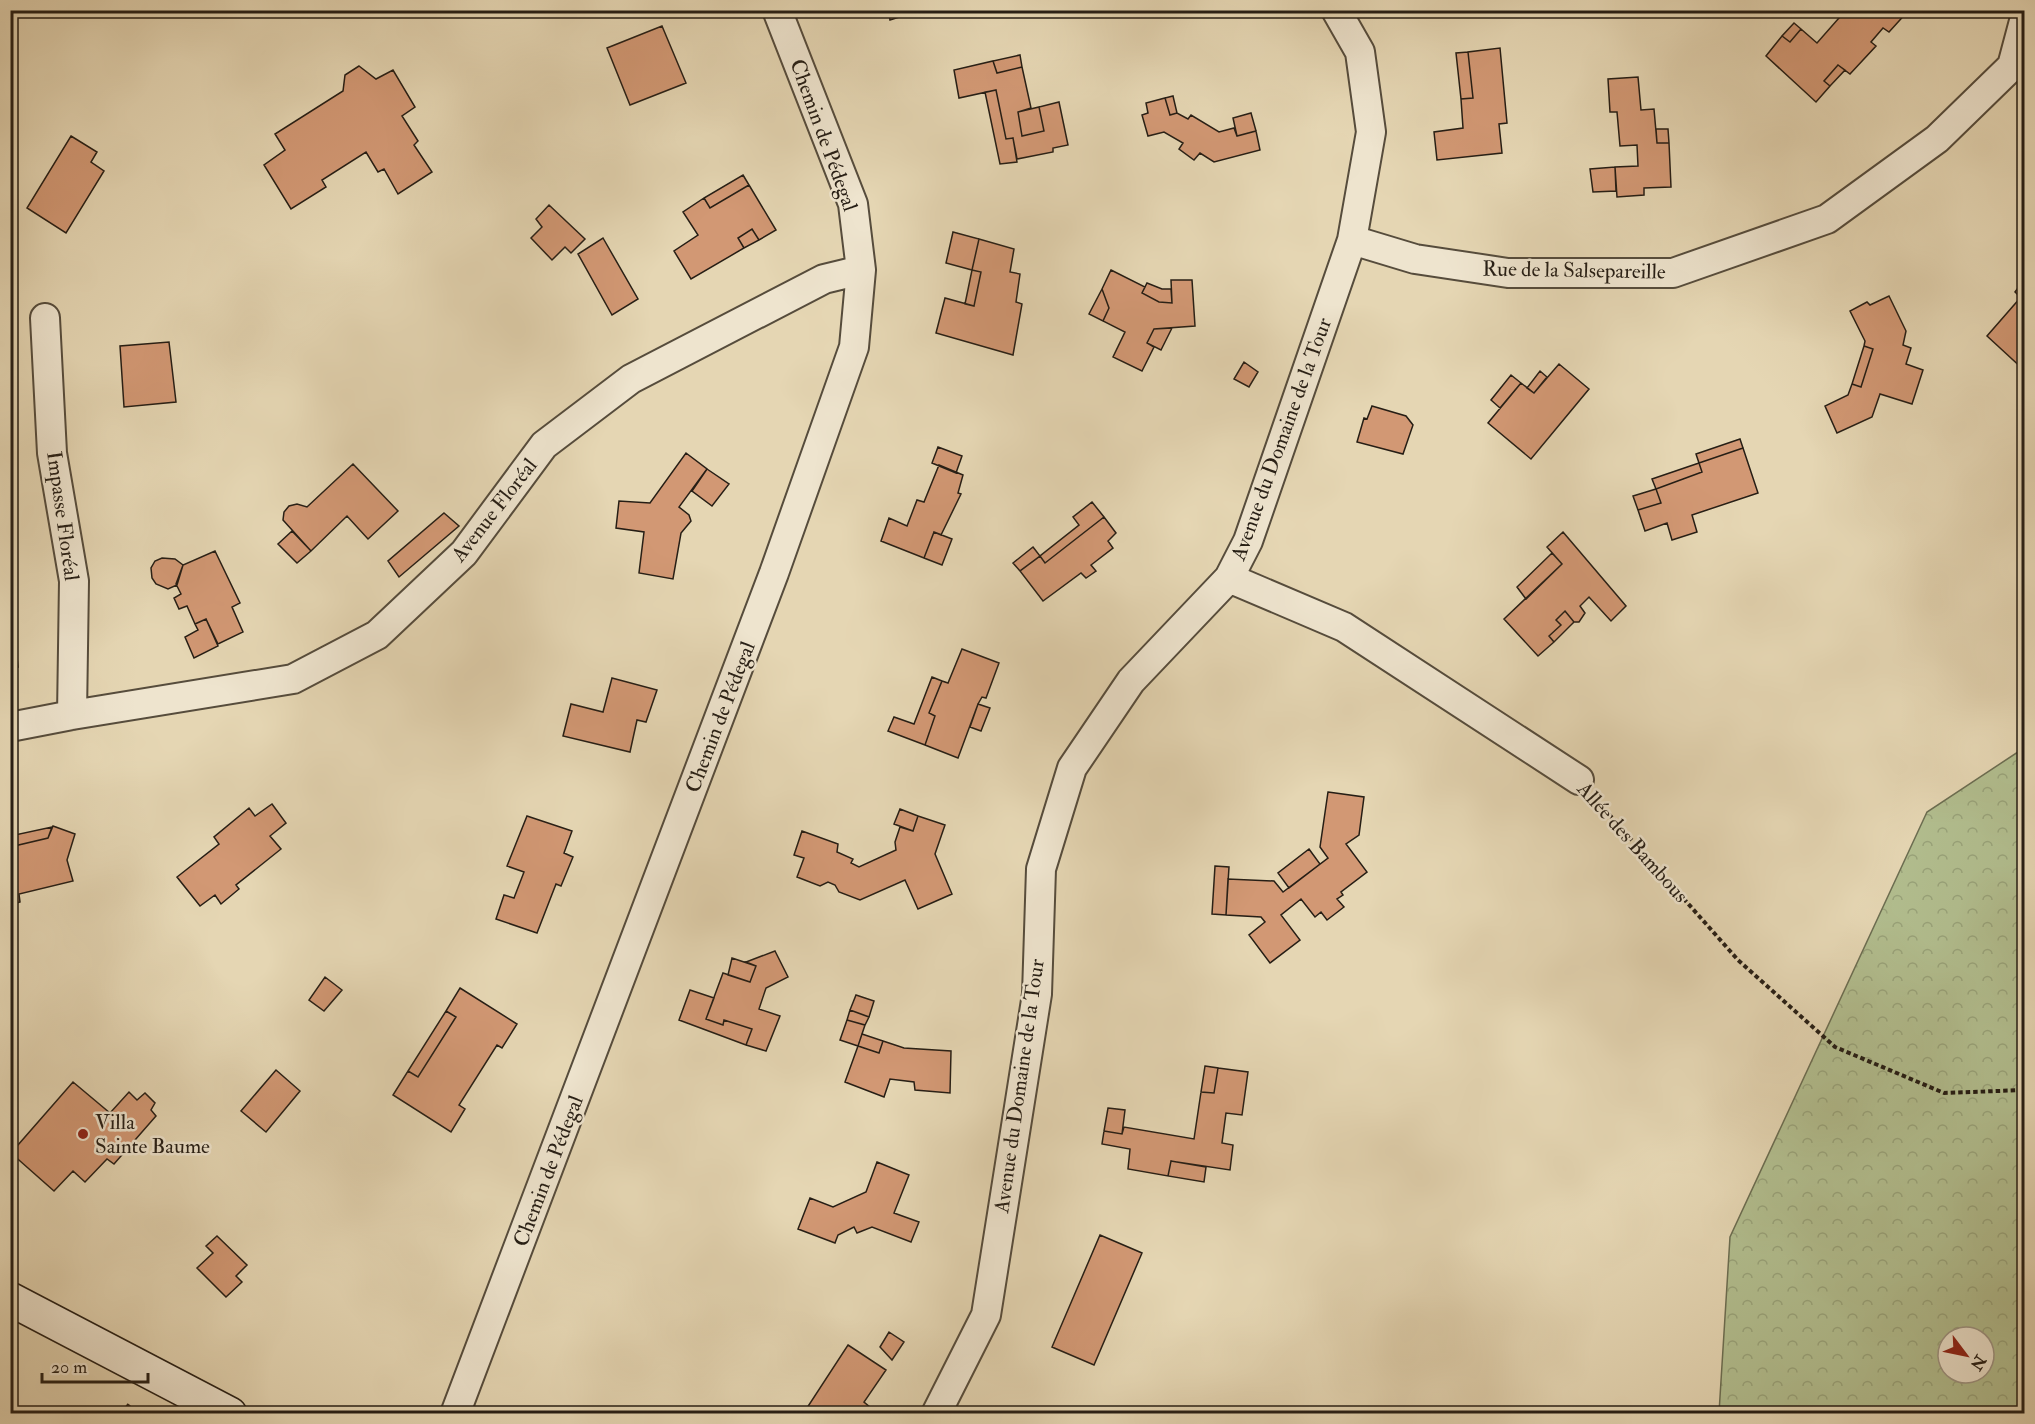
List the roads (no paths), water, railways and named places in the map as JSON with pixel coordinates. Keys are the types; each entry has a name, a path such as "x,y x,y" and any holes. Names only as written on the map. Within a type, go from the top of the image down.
{"main road":[{"path":"10,1299 230,1413"}],"street":[{"name":"Chemin de Pédegal","path":"455,1413 774,573 854,347 861,270 853,204 777,10"},
{"name":"Avenue du Domaine de la Tour","path":"936,1413 986,1315 1037,994 1041,869 1072,768 1131,681 1229,578 1248,541 1352,240 1371,132 1360,52 1336,10"},
{"name":"Rue de la Salsepareille","path":"1352,240 1415,259 1508,273 1673,273 1827,219 1937,139 2012,66 2025,21"},
{"name":"Avenue Floréal","path":"10,727 293,680 377,635 464,553 544,445 631,379 824,279 861,270"},
{"name":"Impasse Floréal","path":"45,318 52,453 74,581 72,715"},
{"name":"Allée des Bambous","path":"1229,578 1344,627 1579,780"}],"place":[{"name":"Villa Sainte Baume","path":"83,1134"}]}
